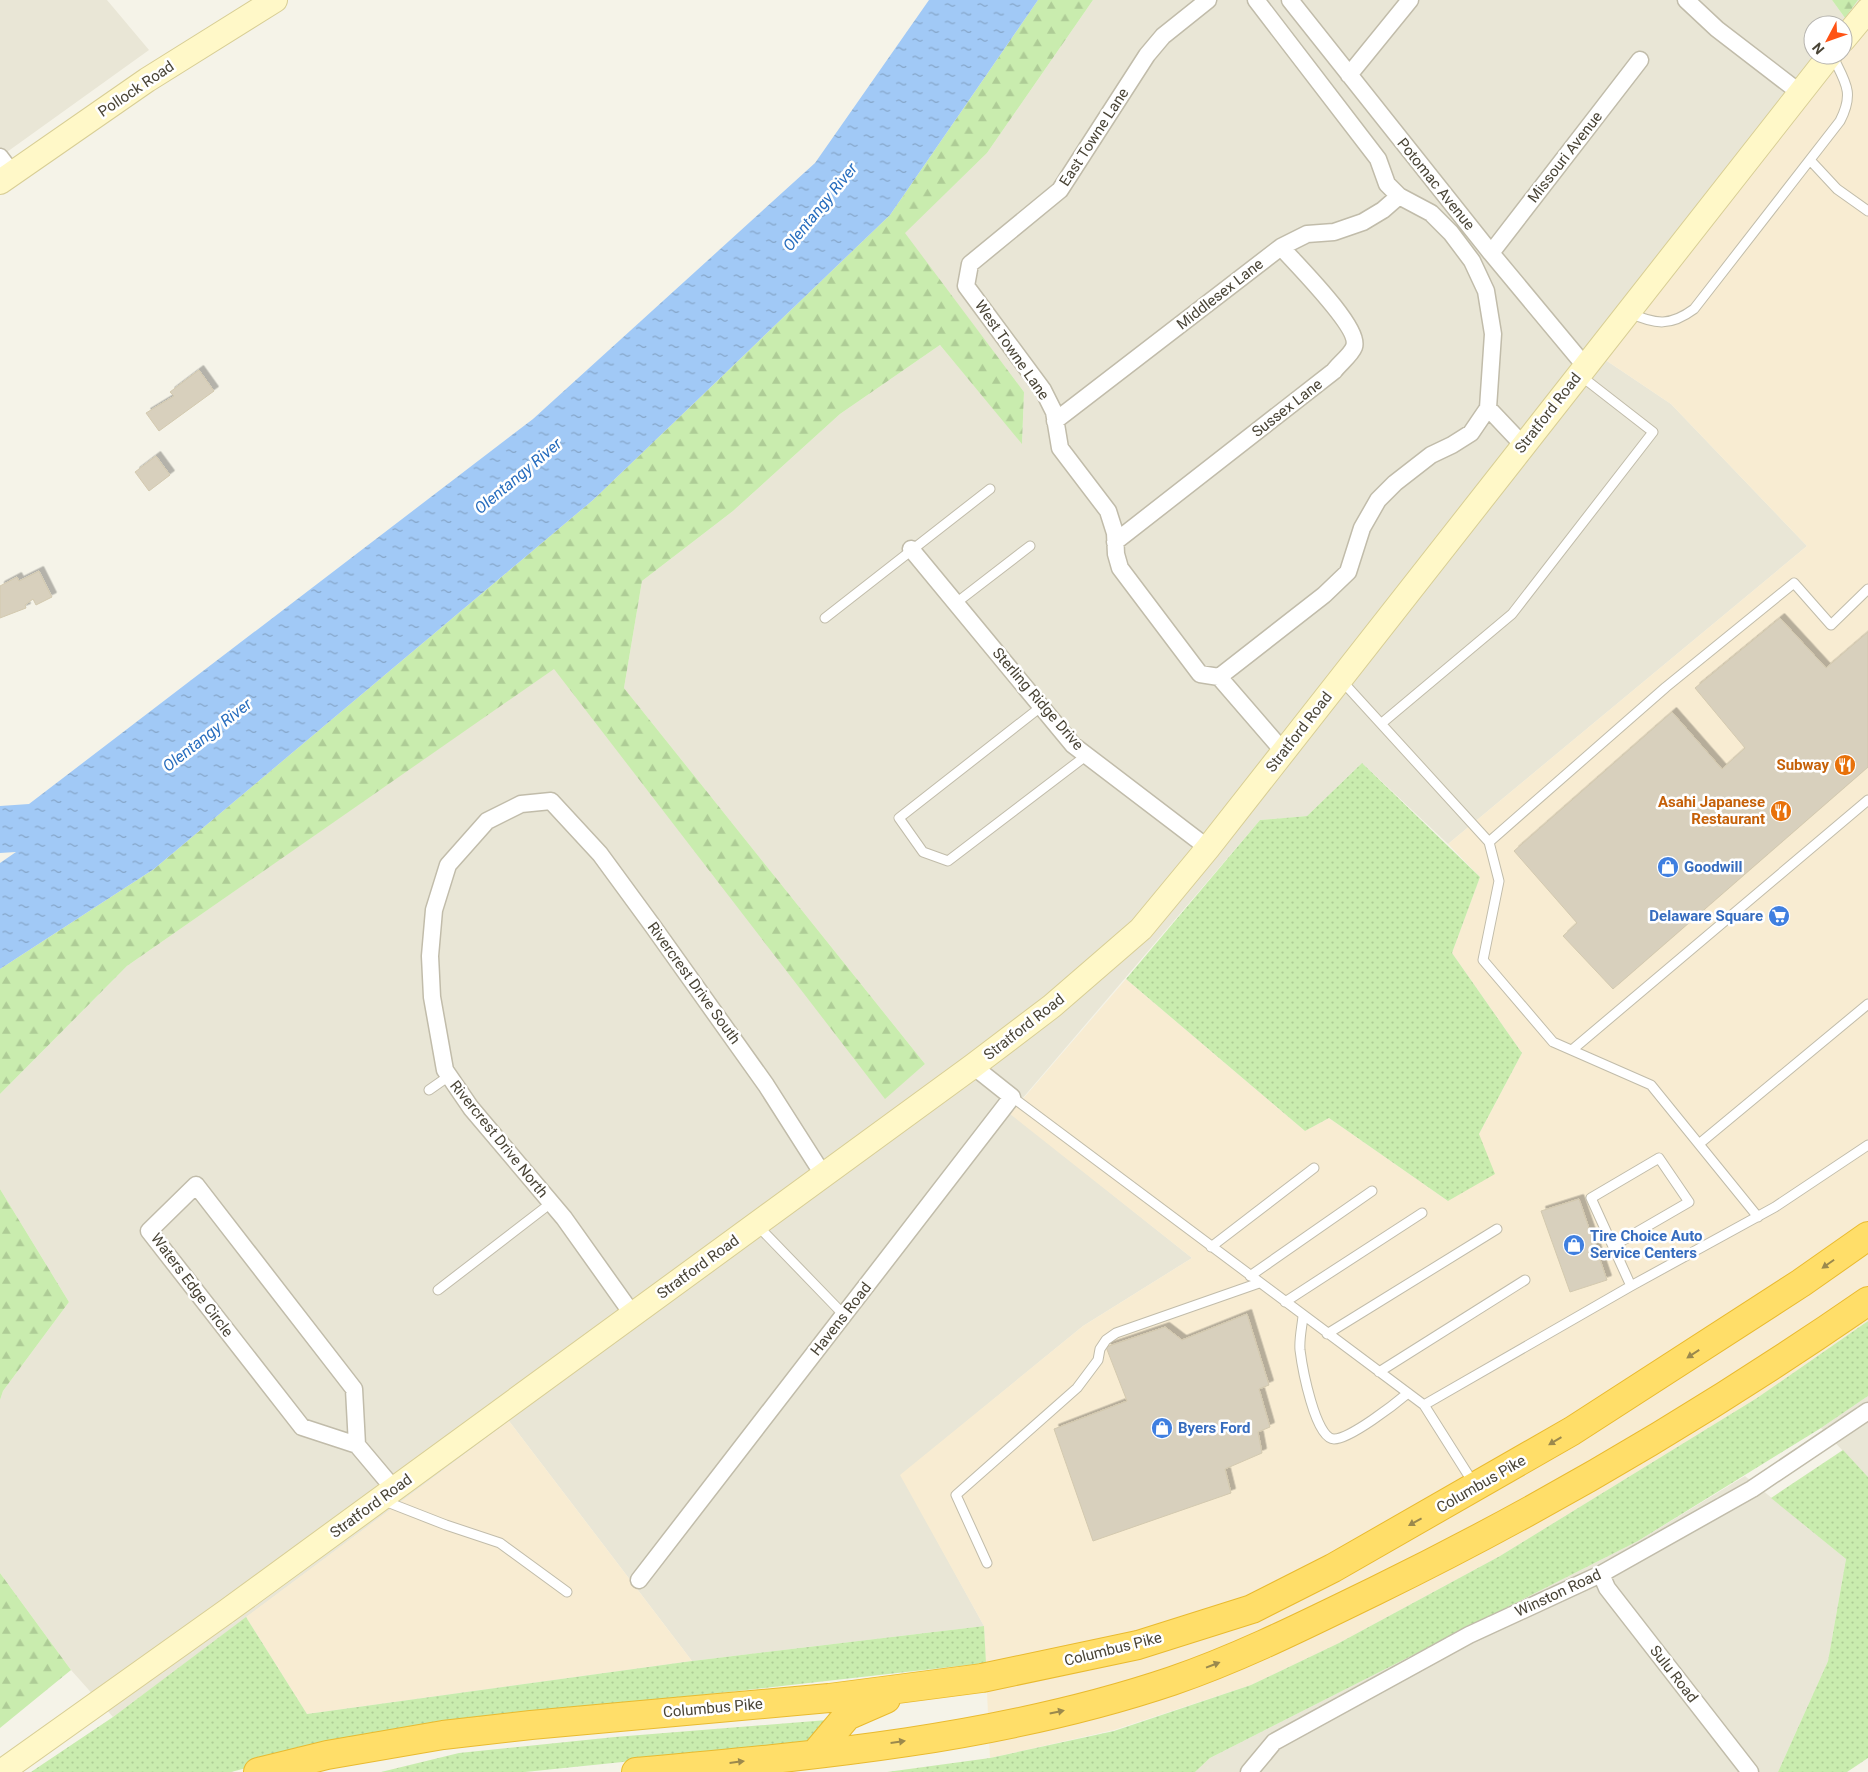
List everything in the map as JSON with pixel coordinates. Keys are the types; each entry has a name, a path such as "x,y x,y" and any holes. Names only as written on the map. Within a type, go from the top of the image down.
{"highway":[{"name":"Columbus Pike","path":"258,1772 373,1746 463,1733 908,1689 1036,1668 1138,1646 1252,1609 1333,1568 1476,1488 1650,1381 1801,1283 1868,1236"},
{"path":"636,1772 811,1763 1078,1708 1171,1681 1225,1661 1302,1627 1450,1554 1600,1472 1868,1301"},
{"path":"811,1763 847,1716 908,1689"}],"street":[{"name":"Pollock Road","path":"4,171 275,0"},
{"name":"East Towne Lane","path":"970,264 1060,190 1147,55 1163,36 1208,0"},
{"path":"1256,0 1378,160 1387,184 1399,196 1431,213 1451,233 1472,261 1486,291 1493,334 1488,408 1471,433 1431,455 1378,500 1362,528 1348,572 1324,595 1219,677 1283,751"},
{"name":"Potomac Avenue","path":"1290,0 1582,370"},
{"path":"1348,75 1410,0"},
{"path":"1686,0 1717,29 1799,92"},
{"path":"1853,28 1868,10"},
{"name":"Missouri Avenue","path":"1491,253 1640,60"},
{"name":"Stratford Road","path":"0,1772 228,1612 973,1066 1052,1006 1141,929 1208,848 1799,92 1822,65"},
{"name":"Middlesex Lane","path":"1055,421 1281,247 1307,234 1334,232 1363,222 1383,210 1399,196"},
{"name":"Sussex Lane","path":"1116,542 1334,370 1354,348 1354,338 1344,319 1281,247"},
{"name":"West Towne Lane","path":"970,264 966,286 1043,390 1054,412 1060,448 1108,511 1120,568 1200,674 1219,677"},
{"path":"1488,408 1524,445"},
{"name":"Sterling Ridge Drive","path":"911,548 1074,745 1208,848"},
{"name":"Rivercrest Drive North","path":"551,801 521,804 487,821 448,865 434,910 432,997 445,1070 471,1108 551,1203 633,1315"},
{"name":"Rivercrest Drive South","path":"551,801 600,854 652,925 766,1085 824,1176"},
{"path":"973,1066 1012,1097"},
{"name":"Havens Road","path":"639,1580 1012,1097"},
{"name":"Waters Edge Circle","path":"196,1186 354,1390 357,1445 302,1427 149,1231 196,1186"},
{"name":"Winston Road","path":"1249,1772 1274,1742 1368,1688 1469,1635 1601,1574 1752,1489 1868,1411"},
{"path":"357,1445 387,1494"},
{"name":"Sulu Road","path":"1601,1574 1607,1588 1623,1610 1750,1772"}],"lane":[{"path":"1628,312 1645,320 1662,323 1679,320 1694,309 1840,121 1848,105 1848,88 1836,65"},
{"path":"1810,160 1837,188 1868,211"},
{"path":"1382,723 1512,614 1653,432 1582,370"},
{"path":"825,618 911,548 990,489"},
{"path":"956,603 1030,546"},
{"path":"1489,842 1666,687 1794,584 1831,625 1868,589"},
{"path":"1340,679 1489,842 1499,881 1483,960 1553,1042 1651,1085 1758,1217"},
{"path":"1042,706 899,818 923,852 948,861 1087,755"},
{"path":"1572,1050 1868,800"},
{"path":"1699,1144 1868,1004"},
{"path":"429,1090 449,1076"},
{"path":"1012,1097 1424,1405 1476,1488"},
{"path":"1424,1405 1631,1286 1758,1217 1868,1145"},
{"path":"1613,1246 1688,1202 1659,1158 1590,1198 1631,1286"},
{"path":"1212,1247 1314,1168"},
{"path":"1250,1276 1372,1191"},
{"path":"438,1290 551,1203"},
{"path":"1285,1302 1422,1213"},
{"path":"757,1224 772,1243 844,1316"},
{"path":"1327,1334 1497,1229"},
{"path":"1379,1372 1525,1280"},
{"path":"987,1563 956,1495 1077,1388 1098,1360 1100,1349 1106,1340 1116,1333 1259,1283"},
{"path":"1303,1316 1300,1349 1316,1418 1326,1437 1340,1438 1388,1409 1408,1393"},
{"path":"387,1494 446,1525 500,1543 567,1592"}],"shaded area":[{"path":"0,0 107,0 149,50 0,157"},
{"path":"1093,0 1832,0 1843,15 1803,15 1803,65 1836,65 1604,359 1671,404 1807,546 1448,844 1362,763 1307,816 1260,820 1010,1113 1192,1258 1083,1326 901,1475 984,1626 692,1661 509,1421 113,1717 71,1670 0,1573 0,1400 3,1391 69,1302 0,1189 0,1094 127,966 554,668 885,1098 925,1064 624,688 642,581 733,511 840,414 940,345 1022,443 1024,392 904,233 987,153"},
{"path":"1858,0 1868,0 1868,24 1853,43 1853,15 1847,15"},
{"path":"1868,24 1868,1321 1757,1398 1500,1556 1339,1643 1251,1685 1114,1730 990,1758 984,1626 900,1475 1083,1326 1192,1258 1010,1114 1126,979 1305,1131 1329,1118 1448,1201 1479,1134 1522,1053 1452,953 1480,877 1448,844 1807,546 1671,404 1604,359 1836,65 1853,65 1853,43"},
{"path":"1868,1396 1868,1477 1821,1428"},
{"path":"509,1421 692,1661 307,1714 246,1617"},
{"path":"1745,1476 1846,1559 1828,1661 1778,1772 1195,1772 1210,1758 1638,1541"}],"green space":[{"path":"1038,0 1093,0 987,153 905,233 1024,392 1022,444 940,345 840,414 733,511 642,581 624,688 925,1064 885,1099 554,669 127,966 0,1094 0,969 154,869 593,500 890,215"},
{"path":"1832,0 1858,0 1847,15 1843,15"},
{"path":"1362,763 1480,877 1452,953 1522,1053 1479,1134 1495,1174 1448,1201 1329,1118 1305,1131 1126,979 1260,820 1307,816"},
{"path":"0,1189 69,1302 3,1391 0,1400"},
{"path":"1868,1321 1868,1396 1821,1428 1638,1541 1210,1758 1195,1772 887,1772 990,1758 1114,1731 1251,1685 1339,1643 1500,1556 1757,1398"},
{"path":"1843,1450 1868,1477 1868,1758 1847,1772 1778,1772 1828,1661 1846,1559 1771,1498"},
{"path":"0,1573 71,1670 0,1728"},
{"path":"246,1617 307,1714 692,1661 984,1626 986,1663 398,1729 231,1772 31,1772 113,1717"},
{"path":"827,1720 807,1743 525,1772 381,1772 459,1753 615,1737"}],"water":[{"name":"Olentangy River","path":"929,0 1038,0 890,215 593,500 154,869 0,969 0,863 16,852 0,853 0,806 29,804 533,419 815,163"}],"building":[{"path":"199,370 214,391 159,431 146,413 174,396 170,392"},
{"path":"156,456 170,475 149,491 135,472"},
{"path":"39,571 52,597 36,605 33,599 25,605 26,608 0,618 0,586 17,577 19,581"},
{"path":"1780,618 1826,668 1868,632 1868,767 1613,989 1563,936 1577,923 1514,851 1672,712 1722,769 1745,748 1695,688"},
{"name":"Tire Choice Auto Service Centers","path":"1579,1199 1607,1280 1570,1292 1541,1211"},
{"name":"Byers Ford","path":"1247,1314 1269,1385 1259,1389 1270,1427 1258,1432 1262,1453 1225,1469 1231,1493 1093,1541 1054,1429 1127,1401 1106,1347 1165,1327 1182,1340"}],"place":[{"name":"Subway","path":"1845,765"},
{"name":"Asahi Japanese Restaurant","path":"1781,811"},
{"name":"Goodwill","path":"1668,867"},
{"name":"Delaware Square","path":"1779,916"},
{"name":"Tire Choice Auto Service Centers","path":"1574,1245"},
{"name":"Byers Ford","path":"1162,1428"}]}
